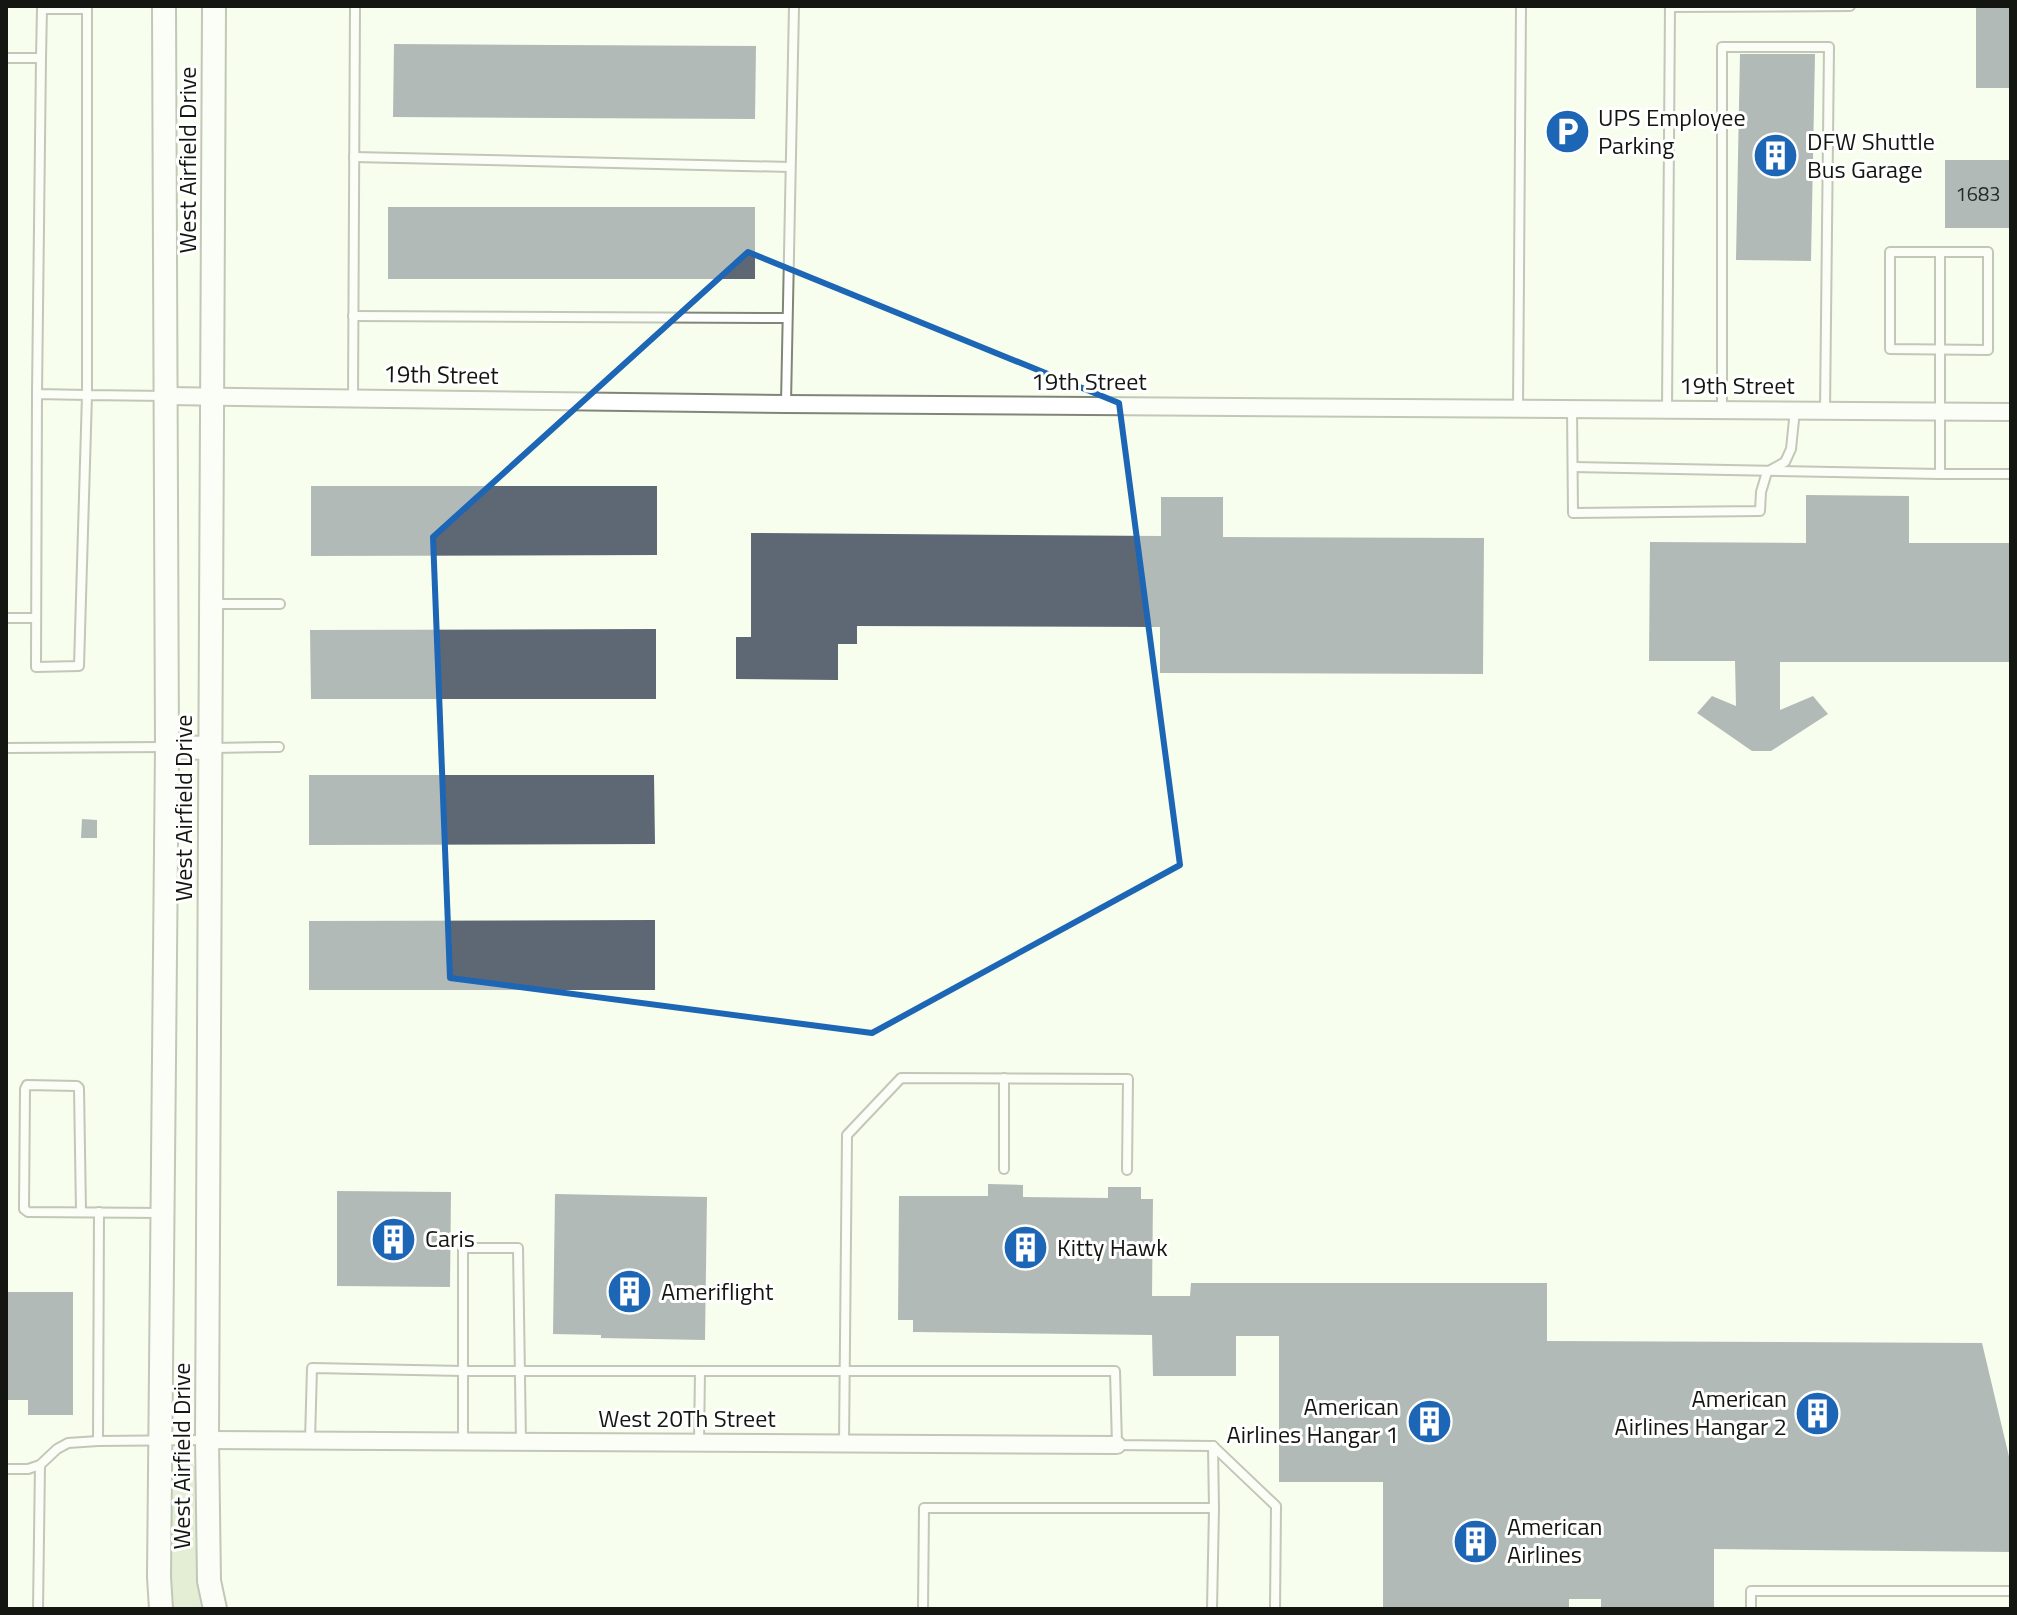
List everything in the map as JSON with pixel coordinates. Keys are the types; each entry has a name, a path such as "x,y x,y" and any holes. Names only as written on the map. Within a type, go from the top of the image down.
{"street":[{"name":"West Airfield Drive","path":"161,1609 167,747 164,6"},
{"name":"West Airfield Drive","path":"214,6 207,1440 209,1581 215,1609"},
{"name":"19th Street","path":"166,396 786,404 2011,412"},
{"path":"167,747 211,748"},
{"name":"West 20Th Street","path":"207,1440 1117,1445"}],"lane":[{"path":"353,398 355,6"},
{"path":"786,404 794,6"},
{"path":"1518,409 1521,6"},
{"path":"1667,410 1670,7 1850,6"},
{"path":"42,9 87,9 87,395 79,666 36,667 41,58 42,9"},
{"path":"1722,410 1722,47 1829,47 1825,411"},
{"path":"6,58 41,58"},
{"path":"354,157 790,167"},
{"path":"1890,252 1940,252 1988,252 1988,350 1890,349 1890,252"},
{"path":"1940,252 1940,474"},
{"path":"353,316 787,318"},
{"path":"37,394 166,396"},
{"path":"1572,409 1573,513 1760,511 1767,472 1785,462 1791,449 1795,410"},
{"path":"1573,467 2011,474"},
{"path":"211,604 280,604"},
{"path":"6,618 36,618"},
{"path":"6,748 167,747"},
{"path":"211,748 279,747"},
{"path":"844,1444 847,1135 901,1078 1128,1079 1127,1170"},
{"path":"1004,1078 1004,1169"},
{"path":"81,1212 79,1088 27,1085 24,1209 28,1212 163,1213"},
{"path":"98,1441 99,1212"},
{"path":"463,1442 463,1248 518,1248 521,1442"},
{"path":"310,1441 312,1368 463,1371 1115,1371 1117,1445"},
{"path":"699,1443 700,1371"},
{"name":"West 20Th Street","path":"40,1465 68,1443 207,1440"},
{"name":"West 20Th Street","path":"1117,1445 1213,1446"},
{"path":"1212,1609 1213,1446"},
{"path":"1213,1446 1276,1506 1275,1609"},
{"path":"6,1469 28,1469 40,1465 38,1609"},
{"path":"923,1609 924,1508 1214,1508"},
{"path":"1751,1609 1751,1591 2011,1591"}],"highlighted area":[{"path":"748,252 1119,403 1180,865 872,1033 450,978 433,537"}],"green space":[{"path":"186,1458 191,1460 196,1471 197,1554 204,1609 169,1609 168,1493 177,1469"}],"building":[{"path":"1976,6 2011,6 2011,88 1976,88"},
{"path":"394,44 756,46 755,119 393,117"},
{"name":"DFW Shuttle Bus Garage","path":"1740,54 1815,54 1811,261 1736,260"},
{"path":"1945,160 2011,160 2011,228 1945,228"},
{"path":"388,207 755,207 755,279 388,279"},
{"path":"311,486 657,486 657,555 311,556"},
{"path":"1806,495 1909,496 1909,543 2011,543 2011,662 1780,662 1780,710 1813,696 1828,714 1771,751 1752,751 1697,713 1712,696 1736,706 1735,661 1649,661 1650,542 1806,543"},
{"path":"1161,497 1223,497 1223,537 1484,538 1483,674 1160,673 1160,627 857,626 857,644 838,644 838,680 736,679 736,637 751,637 751,533 1161,536"},
{"path":"656,629 656,699 311,699 310,630"},
{"path":"309,775 654,775 655,844 309,845"},
{"path":"82,819 97,820 97,838 81,838"},
{"path":"655,920 655,990 309,990 309,921"},
{"path":"988,1184 1023,1185 1023,1197 1108,1198 1108,1187 1141,1187 1141,1199 1153,1199 1152,1296 1190,1296 1191,1283 1547,1283 1547,1341 1982,1343 2011,1465 2011,1552 1714,1549 1714,1609 1601,1609 1601,1599 1569,1599 1569,1609 1383,1609 1383,1482 1279,1482 1279,1336 1236,1336 1236,1376 1153,1376 1152,1335 913,1332 913,1320 898,1320 899,1196 988,1196"},
{"name":"Caris","path":"337,1191 451,1192 450,1287 337,1286"},
{"name":"Ameriflight","path":"555,1194 707,1197 705,1340 553,1334"},
{"path":"6,1292 73,1292 73,1415 28,1415 28,1400 6,1400"}],"place":[{"name":"UPS Employee Parking","path":"1567,132"},
{"name":"DFW Shuttle Bus Garage","path":"1776,156"},
{"name":"Caris","path":"394,1239"},
{"name":"Kitty Hawk","path":"1026,1248"},
{"name":"Ameriflight","path":"630,1292"},
{"name":"American Airlines Hangar 2","path":"1818,1413"},
{"name":"American Airlines Hangar 1","path":"1430,1421"},
{"name":"American Airlines","path":"1476,1541"}]}
